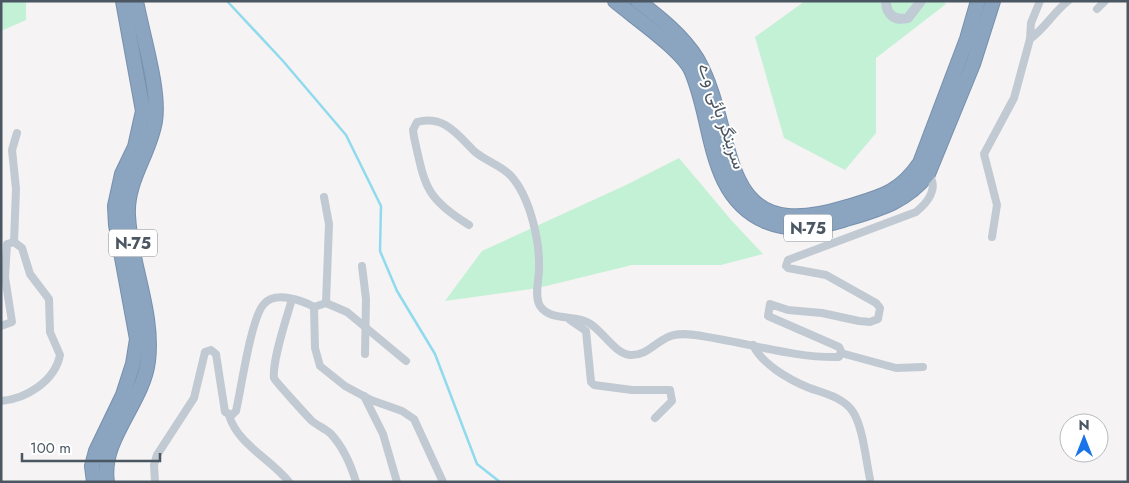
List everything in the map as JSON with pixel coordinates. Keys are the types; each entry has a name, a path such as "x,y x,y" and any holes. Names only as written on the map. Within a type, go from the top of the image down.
{"highway":[{"name":"N-75","path":"94,482 92,466 96,451 123,394 133,364 136,339 116,225 115,206 122,174 135,147 143,111 123,1"},
{"name":"N-75","path":"107,482 106,465 111,446 145,377 150,340 128,214 133,180 152,136 156,111 136,1"},
{"name":"سرینگر ہائی وے","path":"615,1 680,56 691,69 718,165 728,190 736,201 757,217 776,225 798,228 820,227 883,208 900,200 917,188 928,174 973,64 994,1"},
{"name":"سرینگر ہائی وے","path":"638,1 683,41 696,59 707,81 731,166 744,192 766,210 784,216 806,217 884,197 909,179 920,163 967,39 978,1"}],"main road":[{"path":"886,1 886,9 892,17 898,20 908,18 921,1"}],"street":[{"path":"992,237 997,205 984,154 1014,98 1030,39 1031,23 1040,1"},
{"path":"1030,39 1044,29 1060,8 1068,1"},
{"path":"1097,9 1105,1"},
{"path":"469,225 447,211 428,190 414,137 413,130 417,122 423,120 446,124 456,130 475,152 512,176 520,189 536,234 540,267 539,302 546,311 566,318 589,322 619,350 630,355 646,352 674,335 700,336 816,356 839,357 841,353"},
{"path":"14,242 16,189 12,150 17,133"},
{"path":"841,353 839,347 768,316 770,304 788,310 822,312 870,322 878,319 880,308 826,275 788,268 786,266 788,260 916,212 928,199 933,189 932,179 928,174"},
{"path":"324,197 329,224 326,303"},
{"path":"1,326 12,322 5,266 7,244 14,242"},
{"path":"1,401 11,400 32,390 52,376 60,355 50,332 49,299 30,274 22,248 14,242"},
{"path":"362,266 367,328 366,354"},
{"path":"229,415 236,411 260,308 269,300 292,299 314,307 326,303 346,312 406,361"},
{"path":"292,299 279,346 274,378 279,387 294,399 310,419 330,433 352,468 356,482"},
{"path":"314,307 315,348 320,366 334,379 364,396 402,411 414,419 443,482"},
{"path":"566,318 586,331 591,382 594,385 632,390 670,390 673,396 670,406 655,418"},
{"path":"754,345 761,357 781,373 805,386 836,398 853,411 870,479"},
{"path":"154,482 154,465 157,455 194,398 203,358 208,350 216,354 224,406 236,433 278,468 289,482"},
{"path":"841,353 896,368 924,367"},
{"path":"364,396 383,434 397,482"}],"green space":[{"path":"1,1 26,1 26,20 1,31"},
{"path":"805,1 943,1 946,4 876,58 876,133 845,170 784,138 755,37"},
{"path":"679,158 732,221 763,254 721,265 632,265 538,288 445,301 482,251 626,185"}],"waterway":[{"path":"227,1 283,61 346,135 381,206 380,251 397,291 435,354 477,464 500,482"}]}
